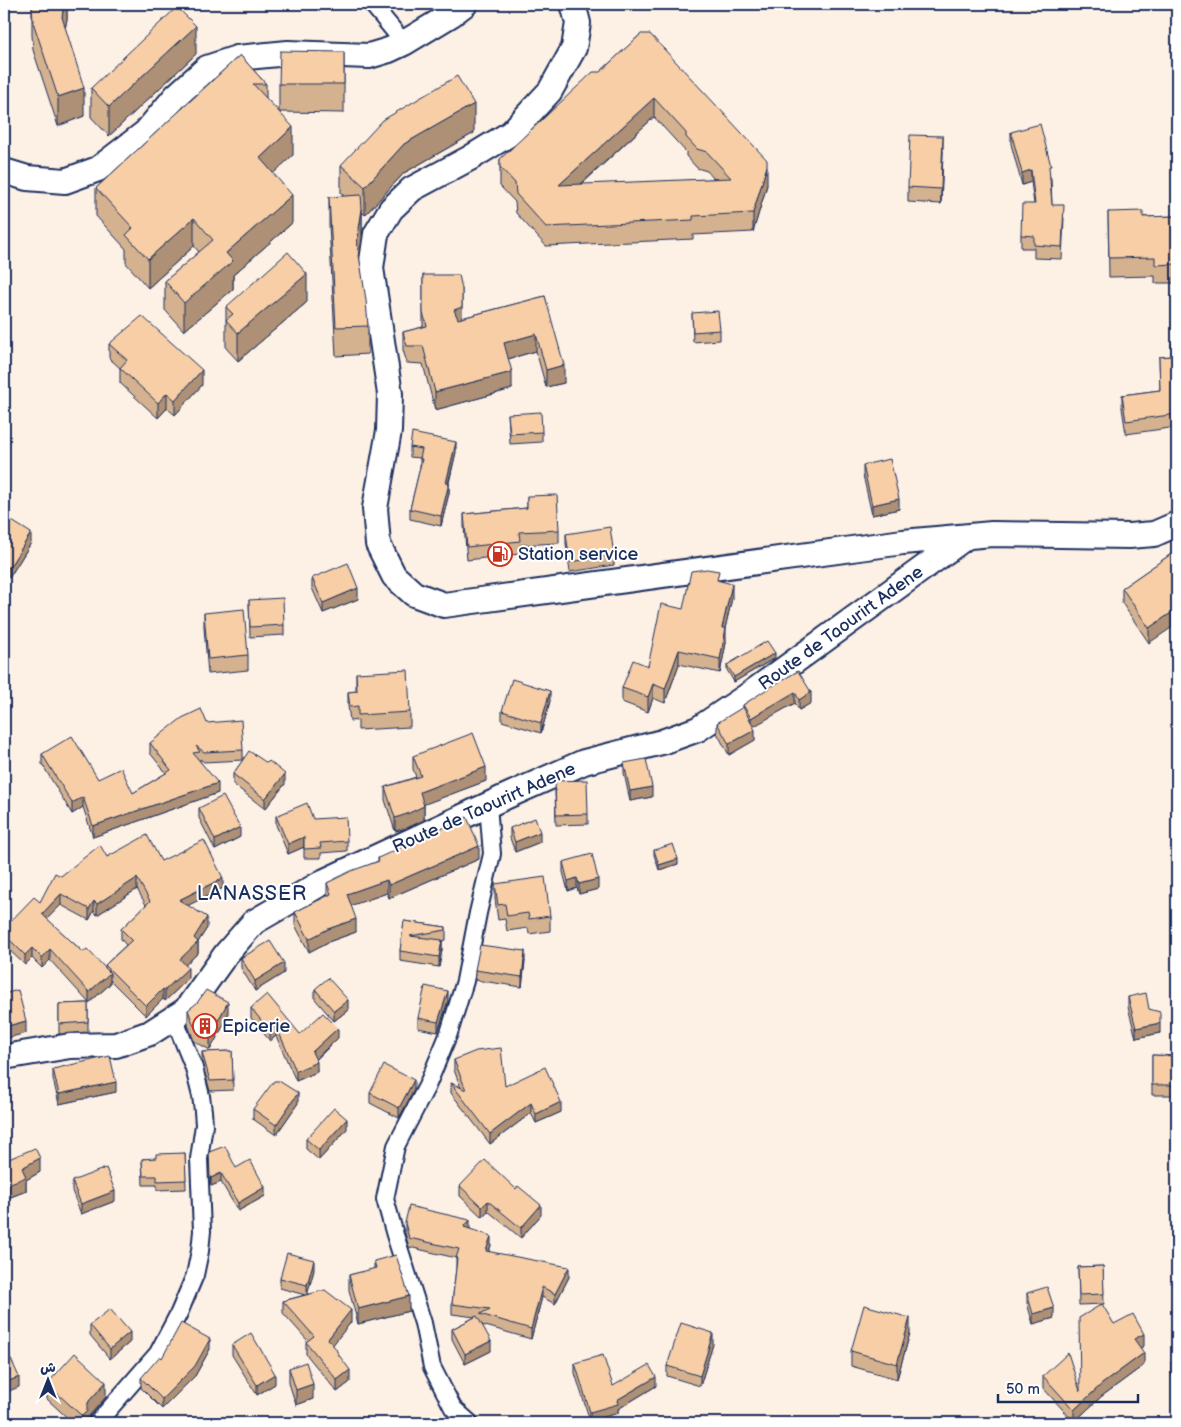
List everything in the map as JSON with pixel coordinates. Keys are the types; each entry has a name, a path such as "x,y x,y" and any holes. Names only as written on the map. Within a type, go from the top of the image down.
{"main road":[{"path":"4,171 27,178 65,181 98,169 146,132 176,96 207,68 237,58 288,53 368,56 404,43 465,4"},
{"path":"573,4 578,23 574,48 550,91 511,133 470,158 412,189 391,209 376,234 371,268 390,394 390,430 375,508 378,544 394,576 414,594 444,605 903,542 992,534 1129,536 1154,534 1177,524"},
{"name":"Route de Taourirt Adene","path":"4,1057 70,1046 116,1045 150,1033 186,1010 226,954 254,922 325,880 584,762 662,742 698,729 747,696 966,537"}],"street":[{"path":"372,4 404,43"},
{"path":"470,1423 453,1408 432,1367 423,1323 385,1199 396,1146 427,1086 449,1033 465,981 492,854 488,805"},
{"path":"97,1423 158,1353 179,1313 195,1275 200,1251 202,1231 199,1159 204,1111 194,1068 174,1018"}],"building":[{"path":"33,4 64,4 62,17 84,88 58,97 33,22"},
{"path":"177,7 196,26 109,107 91,88"},
{"path":"641,34 650,34 767,160 767,166 753,213 693,216 693,220 546,227 516,194 515,183 500,167 500,159 593,72 600,72","holes":["654,98 686,133 686,137 697,149 707,152 731,178 559,185"]},
{"path":"280,51 344,52 344,84 279,84"},
{"path":"240,55 266,84 253,84 293,127 260,158 292,195 226,253 233,261 184,303 165,281 213,240 194,218 148,259 126,235 133,228 96,188"},
{"path":"457,76 474,104 404,144 365,187 341,165 383,120"},
{"path":"1040,124 1051,166 1049,166 1052,205 1064,205 1062,247 1034,245 1034,236 1021,235 1022,204 1035,204 1031,170 1022,173 1011,132"},
{"path":"910,135 943,136 941,189 908,187"},
{"path":"361,195 362,209 357,242 368,326 336,327 329,197"},
{"path":"1143,211 1143,217 1177,216 1177,264 1155,265 1155,257 1109,258 1108,212"},
{"path":"288,252 307,274 238,333 226,320 233,314 226,307"},
{"path":"423,275 459,275 462,289 462,307 454,310 458,319 545,296 564,365 546,370 536,334 504,343 512,372 435,392 423,346 407,346 403,332 427,326 423,313"},
{"path":"718,311 720,330 693,332 692,313"},
{"path":"142,316 202,370 175,400 167,393 158,403 120,368 127,360 109,344"},
{"path":"1172,343 1177,343 1177,414 1126,421 1122,395 1160,390 1159,357 1172,356"},
{"path":"541,412 542,432 510,434 508,414"},
{"path":"412,433 456,442 446,483 449,483 441,516 410,509 422,459 420,459 422,449 410,447"},
{"path":"890,459 899,499 872,505 863,465"},
{"path":"557,495 559,530 519,532 520,541 467,547 464,514 527,508 527,496"},
{"path":"4,516 31,533 9,568 4,565"},
{"path":"610,527 614,555 570,562 566,534"},
{"path":"1177,550 1177,609 1149,628 1122,588"},
{"path":"348,563 358,588 323,603 312,578"},
{"path":"707,569 719,571 717,580 732,584 722,628 726,628 720,659 679,650 665,689 653,684 648,697 622,688 633,660 648,666 661,604 683,609 691,571"},
{"path":"283,598 284,625 250,627 249,600"},
{"path":"244,609 248,655 208,659 204,613"},
{"path":"767,641 775,653 734,677 727,665"},
{"path":"408,670 410,712 358,715 358,706 350,707 348,692 357,691 356,673"},
{"path":"798,671 811,692 799,700 795,692 751,718 743,705"},
{"path":"512,679 550,691 541,723 502,711"},
{"path":"743,707 755,730 729,744 717,723"},
{"path":"201,709 207,723 241,720 243,750 204,752 196,746 200,752 193,753 218,783 93,826 83,797 72,803 42,754 72,736 98,779 121,768 133,793 171,770 150,743 182,718"},
{"path":"473,733 486,767 420,792 424,806 395,818 385,787 421,776 413,756"},
{"path":"249,751 267,763 269,761 285,774 265,799 233,774"},
{"path":"646,759 652,787 630,791 624,763"},
{"path":"587,780 588,814 556,815 555,781"},
{"path":"223,796 240,827 215,840 199,808"},
{"path":"307,803 313,819 346,817 347,841 320,843 321,848 304,849 304,837 288,844 276,816"},
{"path":"467,817 479,846 389,885 387,880 347,894 356,919 328,929 309,939 295,912 331,894 327,883 351,871 379,861 378,858"},
{"path":"535,818 540,832 515,842 510,828"},
{"path":"147,835 161,861 204,840 223,878 179,900 207,917 194,938 198,942 180,959 188,968 146,1006 105,965 132,940 121,929 150,901 137,878 97,904 94,901 89,909 61,894 42,914 83,952 87,949 110,973 89,992 50,949 42,958 32,948 25,955 4,934 4,928 34,897 40,902 55,873 61,876 100,845 107,857"},
{"path":"673,844 678,859 659,865 654,850"},
{"path":"592,854 598,879 579,884 577,878 568,881 563,862"},
{"path":"545,877 550,916 529,919 528,913 507,916 505,904 498,905 495,884"},
{"path":"404,921 446,927 446,930 410,936 442,940 439,957 400,951"},
{"path":"270,941 284,963 255,981 241,958"},
{"path":"480,945 525,951 522,977 475,970"},
{"path":"328,978 348,1000 334,1011 315,989"},
{"path":"425,986 448,991 438,1022 418,1018"},
{"path":"18,990 26,1021 4,1027 4,994"},
{"path":"206,990 228,1002 210,1035 194,1026 188,1010 197,1003"},
{"path":"1146,993 1149,1009 1160,1012 1160,1023 1136,1028 1128,997"},
{"path":"267,994 300,1034 323,1013 338,1028 312,1052 317,1062 296,1071 276,1026 270,1031 251,1008"},
{"path":"88,1003 88,1022 59,1024 59,1004"},
{"path":"501,1048 505,1086 545,1067 561,1102 536,1114 531,1103 490,1134 451,1083 466,1090 454,1060 476,1051"},
{"path":"232,1051 233,1080 210,1081 202,1052"},
{"path":"1152,1055 1177,1056 1177,1085 1152,1085"},
{"path":"110,1056 116,1082 59,1094 53,1069"},
{"path":"384,1065 414,1080 399,1108 370,1093"},
{"path":"274,1081 279,1081 298,1093 276,1125 253,1109"},
{"path":"334,1108 347,1119 319,1150 306,1139"},
{"path":"225,1146 236,1168 250,1160 265,1187 238,1203 221,1173 210,1177 209,1152"},
{"path":"35,1148 40,1158 22,1168 26,1177 8,1184 4,1177 4,1161"},
{"path":"185,1153 186,1180 157,1181 157,1176 143,1176 142,1159 156,1158 156,1154"},
{"path":"485,1160 516,1189 518,1186 541,1205 521,1228 488,1201 482,1207 460,1186"},
{"path":"106,1168 115,1191 81,1204 72,1181"},
{"path":"409,1206 470,1220 464,1227 491,1236 486,1251 569,1267 555,1294 542,1287 531,1329 480,1314 490,1309 452,1304 456,1258 459,1249 409,1238 405,1223"},
{"path":"287,1253 314,1260 307,1285 280,1278"},
{"path":"396,1255 409,1296 358,1309 349,1275 376,1268 374,1261"},
{"path":"1103,1266 1104,1294 1079,1295 1078,1267"},
{"path":"1047,1287 1054,1308 1033,1314 1027,1293"},
{"path":"325,1290 351,1310 328,1339 350,1370 337,1380 306,1342 314,1336 283,1301"},
{"path":"1102,1304 1114,1324 1133,1314 1144,1334 1134,1339 1144,1353 1102,1384 1074,1410 1043,1376 1068,1353 1080,1391 1079,1318"},
{"path":"864,1305 910,1318 897,1364 851,1351"},
{"path":"110,1309 130,1332 110,1349 90,1325"},
{"path":"477,1316 491,1341 465,1354 452,1329"},
{"path":"181,1323 210,1339 195,1366 162,1399 141,1378 160,1356 162,1358"},
{"path":"681,1323 713,1333 700,1376 667,1366"},
{"path":"251,1333 275,1374 257,1385 232,1345"},
{"path":"75,1353 106,1382 89,1401 87,1411 82,1416 47,1384"},
{"path":"603,1355 613,1386 649,1365 656,1377 617,1400 618,1404 590,1412 575,1363"},
{"path":"10,1357 19,1377 4,1383 4,1359"},
{"path":"1177,1360 1177,1383 1171,1362"},
{"path":"306,1362 313,1384 296,1390 289,1368"}],"place":[{"name":"Station service","path":"500,554"},
{"name":"Epicerie","path":"205,1026"}],"district":[{"name":"LANASSER","path":"252,894"}]}
